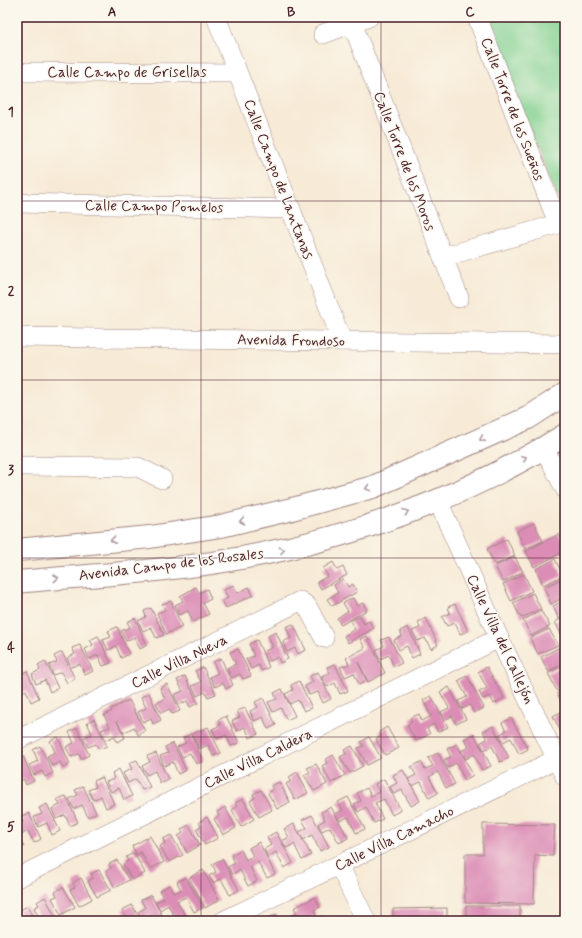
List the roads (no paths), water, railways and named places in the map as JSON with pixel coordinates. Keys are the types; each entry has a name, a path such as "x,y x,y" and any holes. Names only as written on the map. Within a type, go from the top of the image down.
{"street":[{"name":"Calle Campo de Lantanas","path":"216,17 342,341"},
{"name":"Calle Torre de los Sueños","path":"477,17 561,222"},
{"path":"323,34 361,20"},
{"name":"Calle Torre de los Moros","path":"361,20 443,257 459,298"},
{"name":"Calle Campo de Grisellas","path":"17,72 237,73"},
{"name":"Calle Campo Pomelos","path":"17,204 291,209"},
{"path":"443,257 561,222"},
{"name":"Avenida Frondoso","path":"17,337 565,344"},
{"name":"Avenida Campo de los Rosales","path":"17,550 150,537 221,526 373,487 528,418 565,394"},
{"name":"Avenida Campo de los Rosales","path":"17,582 153,570 236,559 309,544 438,500 544,448 565,435"},
{"path":"544,448 565,489"},
{"path":"17,466 138,467 162,479"},
{"name":"Calle Villa del Callejón","path":"438,500 499,638 561,757 565,776"},
{"name":"Calle Villa Nueva","path":"17,740 300,601 308,606 324,638"},
{"name":"Calle Villa Caldera","path":"17,878 499,638"},
{"name":"Calle Villa Camacho","path":"224,921 561,757"},
{"path":"339,865 366,921"}]}
